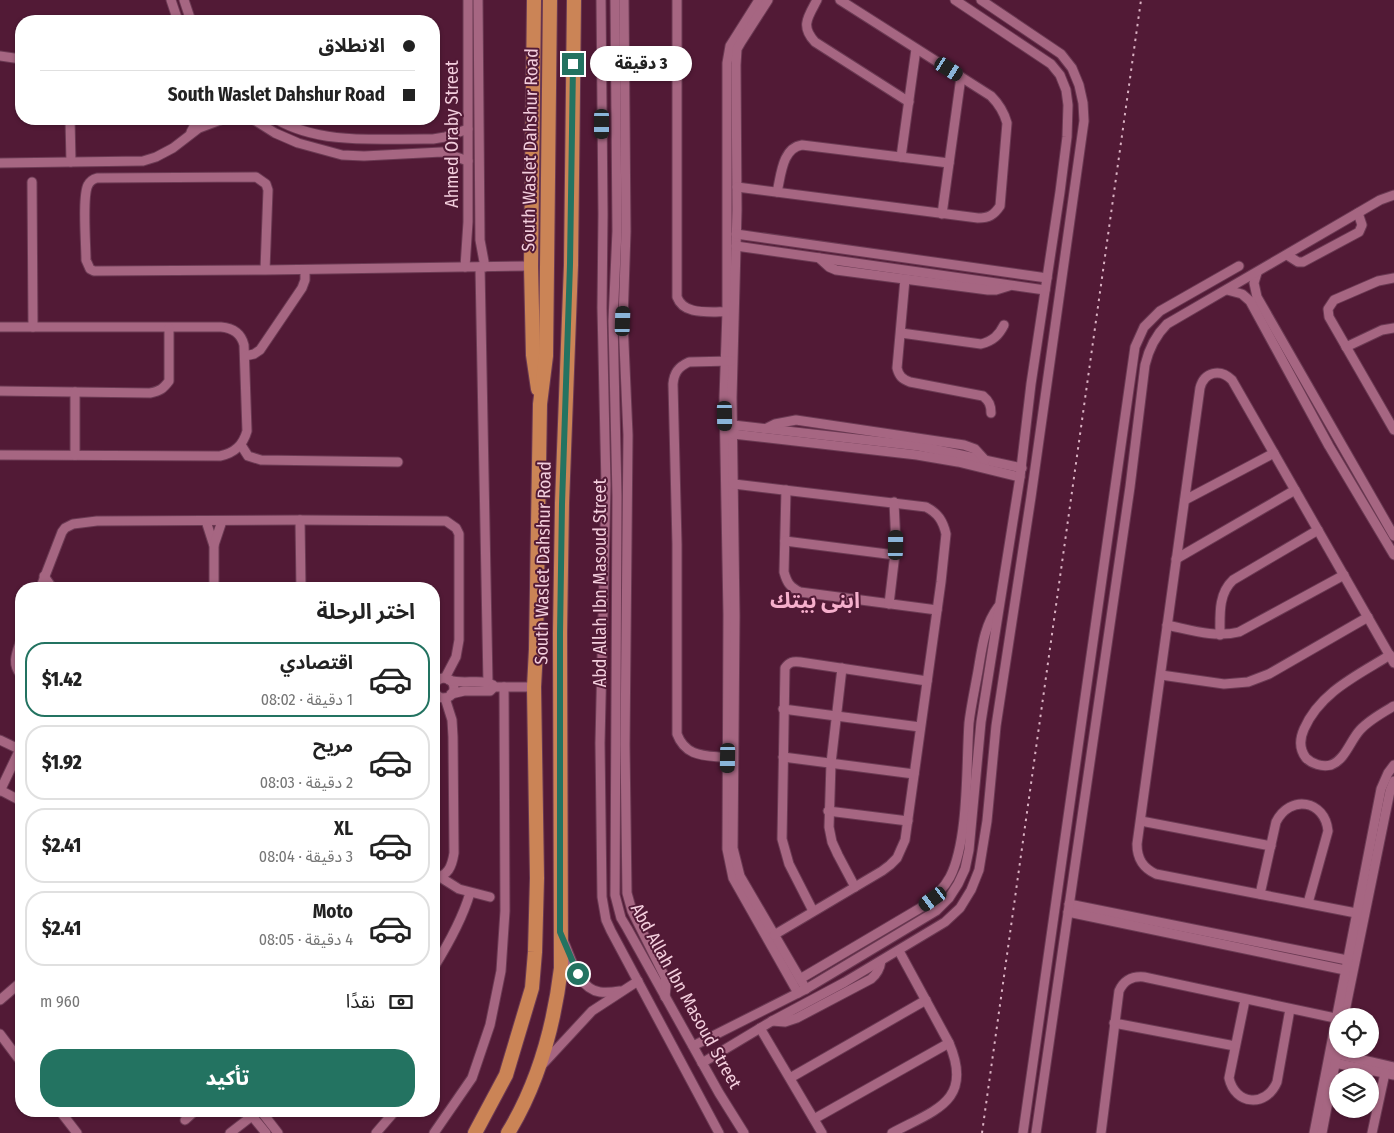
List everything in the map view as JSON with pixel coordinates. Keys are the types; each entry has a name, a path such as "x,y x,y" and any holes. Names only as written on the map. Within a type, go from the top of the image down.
{"highway":[{"path":"534,0 533,355 540,404"},
{"name":"South Waslet Dahshur Road","path":"475,1133 506,1075 532,988 535,952 534,687 540,404 546,356 550,0"},
{"name":"South Waslet Dahshur Road","path":"508,1133 516,1120 549,1037 557,1003 560,968 560,633 570,264 574,0"}],"street":[{"path":"171,0 176,15"},
{"path":"184,0 189,15"},
{"name":"Ahmed Oraby Street","path":"465,267 468,222 468,0"},
{"path":"442,696 464,691 490,691 491,685 480,240 478,0"},
{"path":"601,0 618,0"},
{"name":"Abd Allah Ibn Masoud Street","path":"601,0 602,308 606,485 600,805 602,894 604,909 611,932 719,1133"},
{"name":"Abd Allah Ibn Masoud Street","path":"618,0 621,231 613,321 621,544 616,614 614,884 617,907 627,928 702,1063 744,1133"},
{"path":"678,0 677,297 687,309 726,312"},
{"path":"817,0 806,24 808,34 815,42 909,102"},
{"path":"736,187 942,214 987,218 995,214 1000,206 1007,124 1004,113 998,104 991,96 840,0"},
{"path":"693,1046 802,991 936,911 949,898 965,869 976,794 981,722 1021,472 1031,384 1060,192 1068,120 1066,90 1060,75 1051,64 955,0"},
{"path":"702,1063 772,1021 871,967 945,922 960,908 971,890 979,870 987,821 996,726 1028,519 1045,387 1084,121 1079,85 1072,68 1061,54 982,0"},
{"path":"763,1 741,42 736,56 736,246 729,361 724,398 730,469 731,796 728,859 733,878 745,892 774,935 800,979 802,991"},
{"path":"731,796 728,758 731,694 734,484 730,469 733,430 726,312 728,54 734,38 763,1"},
{"path":"901,157 916,49"},
{"path":"0,56 15,59"},
{"path":"468,73 478,74"},
{"path":"942,214 961,77"},
{"path":"70,125 70,162"},
{"path":"191,133 195,125"},
{"path":"0,163 142,161 165,153 191,133 206,125"},
{"path":"263,125 286,138 332,153 364,156 442,152 468,161"},
{"path":"290,125 315,133 350,138 433,139 468,129"},
{"path":"777,192 787,154 798,146 949,163"},
{"path":"265,270 268,190 266,184 256,177 97,178 87,186 85,198 86,260 90,269 94,271 305,270 532,266"},
{"path":"32,182 33,327"},
{"path":"1060,192 1074,194"},
{"path":"1036,1133 1150,346 1167,324 1212,300 1386,197 1394,195"},
{"path":"727,210 737,210"},
{"path":"1287,255 1298,262 1304,262 1359,232 1362,226 1358,213"},
{"path":"621,231 628,435 628,473 621,544 626,614 625,764 627,893 632,911 665,977 665,997"},
{"path":"736,234 1047,278"},
{"path":"736,246 1045,290"},
{"path":"819,258 829,267 836,270 996,290 1010,285"},
{"path":"1023,1133 1133,358 1139,336 1144,327 1160,311 1239,266"},
{"path":"245,356 260,350 302,288 305,280 305,270"},
{"path":"1257,273 1253,299 1333,453 1394,556"},
{"path":"1394,278 1378,281 1331,302 1328,309 1329,317 1394,430"},
{"path":"905,279 897,368 899,375 904,380 910,382 983,396 991,406 991,413"},
{"path":"1204,286 1212,300"},
{"path":"1227,290 1253,299 1394,536"},
{"path":"613,321 623,321"},
{"path":"901,332 981,344 989,342 996,337 1004,325"},
{"path":"0,327 221,327 234,330 242,339 245,356 247,431 241,445 235,451 220,456 0,455"},
{"path":"0,391 150,393 159,391 169,381 168,328"},
{"path":"1346,346 1382,330 1394,328"},
{"path":"728,758 695,754 681,743 678,734 678,544 674,384 676,372 683,364 689,362 729,361"},
{"path":"1356,913 1151,872 1143,865 1138,855 1141,821 1200,388 1201,383 1208,375 1224,373 1232,380 1392,659 1335,690 1319,705 1303,732 1302,750 1306,758 1314,764 1323,766 1331,765 1338,761 1368,722 1394,706"},
{"path":"1031,384 1045,387"},
{"path":"75,392 75,455"},
{"path":"733,430 765,429 919,446 985,460 1021,472"},
{"path":"733,430 917,455 1021,472"},
{"path":"241,445 248,456 261,460 398,462"},
{"path":"1333,453 1342,448"},
{"path":"1184,500 1274,453"},
{"path":"617,474 628,473"},
{"path":"1117,480 1130,482"},
{"path":"734,484 926,507 933,511 944,525 946,534 905,840 896,858 890,865 774,935"},
{"path":"786,490 784,572 786,581 792,588 800,592 937,610"},
{"path":"1176,560 1295,490"},
{"path":"889,604 895,555 894,502"},
{"path":"1014,516 1028,519"},
{"path":"300,520 301,582"},
{"path":"42,582 62,532 73,524 110,521 446,521 456,528 459,534 460,631 456,657 441,680"},
{"path":"206,521 214,546"},
{"path":"214,582 214,546 222,521"},
{"path":"1220,635 1222,595 1228,584 1318,530"},
{"path":"785,541 895,555"},
{"path":"1107,546 1120,549"},
{"path":"1168,625 1220,635 1233,634 1246,630 1344,575"},
{"path":"44,576 48,582"},
{"path":"800,979 902,920 933,899 943,888 950,876 959,848 970,720 986,628 992,615 1000,605"},
{"path":"616,614 626,614"},
{"path":"1161,675 1224,684 1248,682 1262,677 1368,617"},
{"path":"1093,645 1106,647"},
{"path":"813,911 789,864 782,839 785,668 788,663 794,661 927,681"},
{"path":"842,668 831,763 828,811 832,842 855,886"},
{"path":"441,680 504,687 534,687"},
{"path":"441,680 454,688 442,696"},
{"path":"434,1133 472,1078 490,1025 501,971 505,910 504,687"},
{"path":"440,876 445,874 452,863 454,840 453,728 442,696"},
{"path":"783,709 920,727"},
{"path":"970,720 981,722"},
{"path":"0,740 15,748"},
{"path":"783,757 914,774"},
{"path":"15,760 0,791 15,798"},
{"path":"615,765 625,764"},
{"path":"1076,764 1088,765"},
{"path":"1342,1008 1383,804 1384,781 1394,765"},
{"path":"1341,1008 1347,960 1356,935 1356,913 1383,804 1394,781"},
{"path":"965,793 976,794"},
{"path":"1260,894 1276,822 1280,815 1292,806 1307,804 1314,807 1325,817 1328,831 1308,903"},
{"path":"600,805 614,805"},
{"path":"828,811 908,821"},
{"path":"1141,821 1271,846"},
{"path":"959,848 969,850"},
{"path":"440,879 470,893 490,897"},
{"path":"745,892 802,991"},
{"path":"440,957 455,933 470,893"},
{"path":"1068,908 1320,960 1345,970"},
{"path":"902,920 908,928"},
{"path":"560,932 584,984 593,990 602,992 623,991"},
{"path":"892,1133 939,1108 950,1098 956,1086 958,1071 949,1043 898,950"},
{"path":"864,955 871,967"},
{"path":"1320,960 1347,960"},
{"path":"772,1021 785,1022 797,1018 871,979 880,968 881,961"},
{"path":"1101,1133 1119,991 1122,985 1132,978 1138,977 1245,1000 1329,1015"},
{"path":"537,1070 585,1017 638,981"},
{"path":"0,1000 15,987"},
{"path":"790,1078 926,1000"},
{"path":"1245,1000 1230,1078 1238,1095 1250,1100 1264,1098 1270,1094 1277,1082 1290,1009"},
{"path":"1114,1023 1235,1046"},
{"path":"732,1026 740,1040"},
{"path":"760,1028 822,1133"},
{"path":"0,1034 15,1054"},
{"path":"814,1119 949,1043"},
{"path":"1322,1133 1325,1098 1332,1058"},
{"path":"1314,1133 1335,1058"},
{"path":"1344,1058 1389,1074 1372,1133"},
{"path":"1361,1064 1394,1067"},
{"path":"1028,1094 1041,1096"},
{"path":"65,1117 77,1133"},
{"path":"185,1120 188,1117"},
{"path":"230,1133 247,1117"},
{"path":"253,1117 266,1133"},
{"path":"266,1117 278,1133"},
{"path":"376,1133 390,1117"}],"railway":[{"path":"982,1133 1141,0"}],"district":[{"name":"ابنى بيتك","path":"815,600"}],"route":[{"path":"573,64 570,264 560,633 560,932 578,974"}]}
